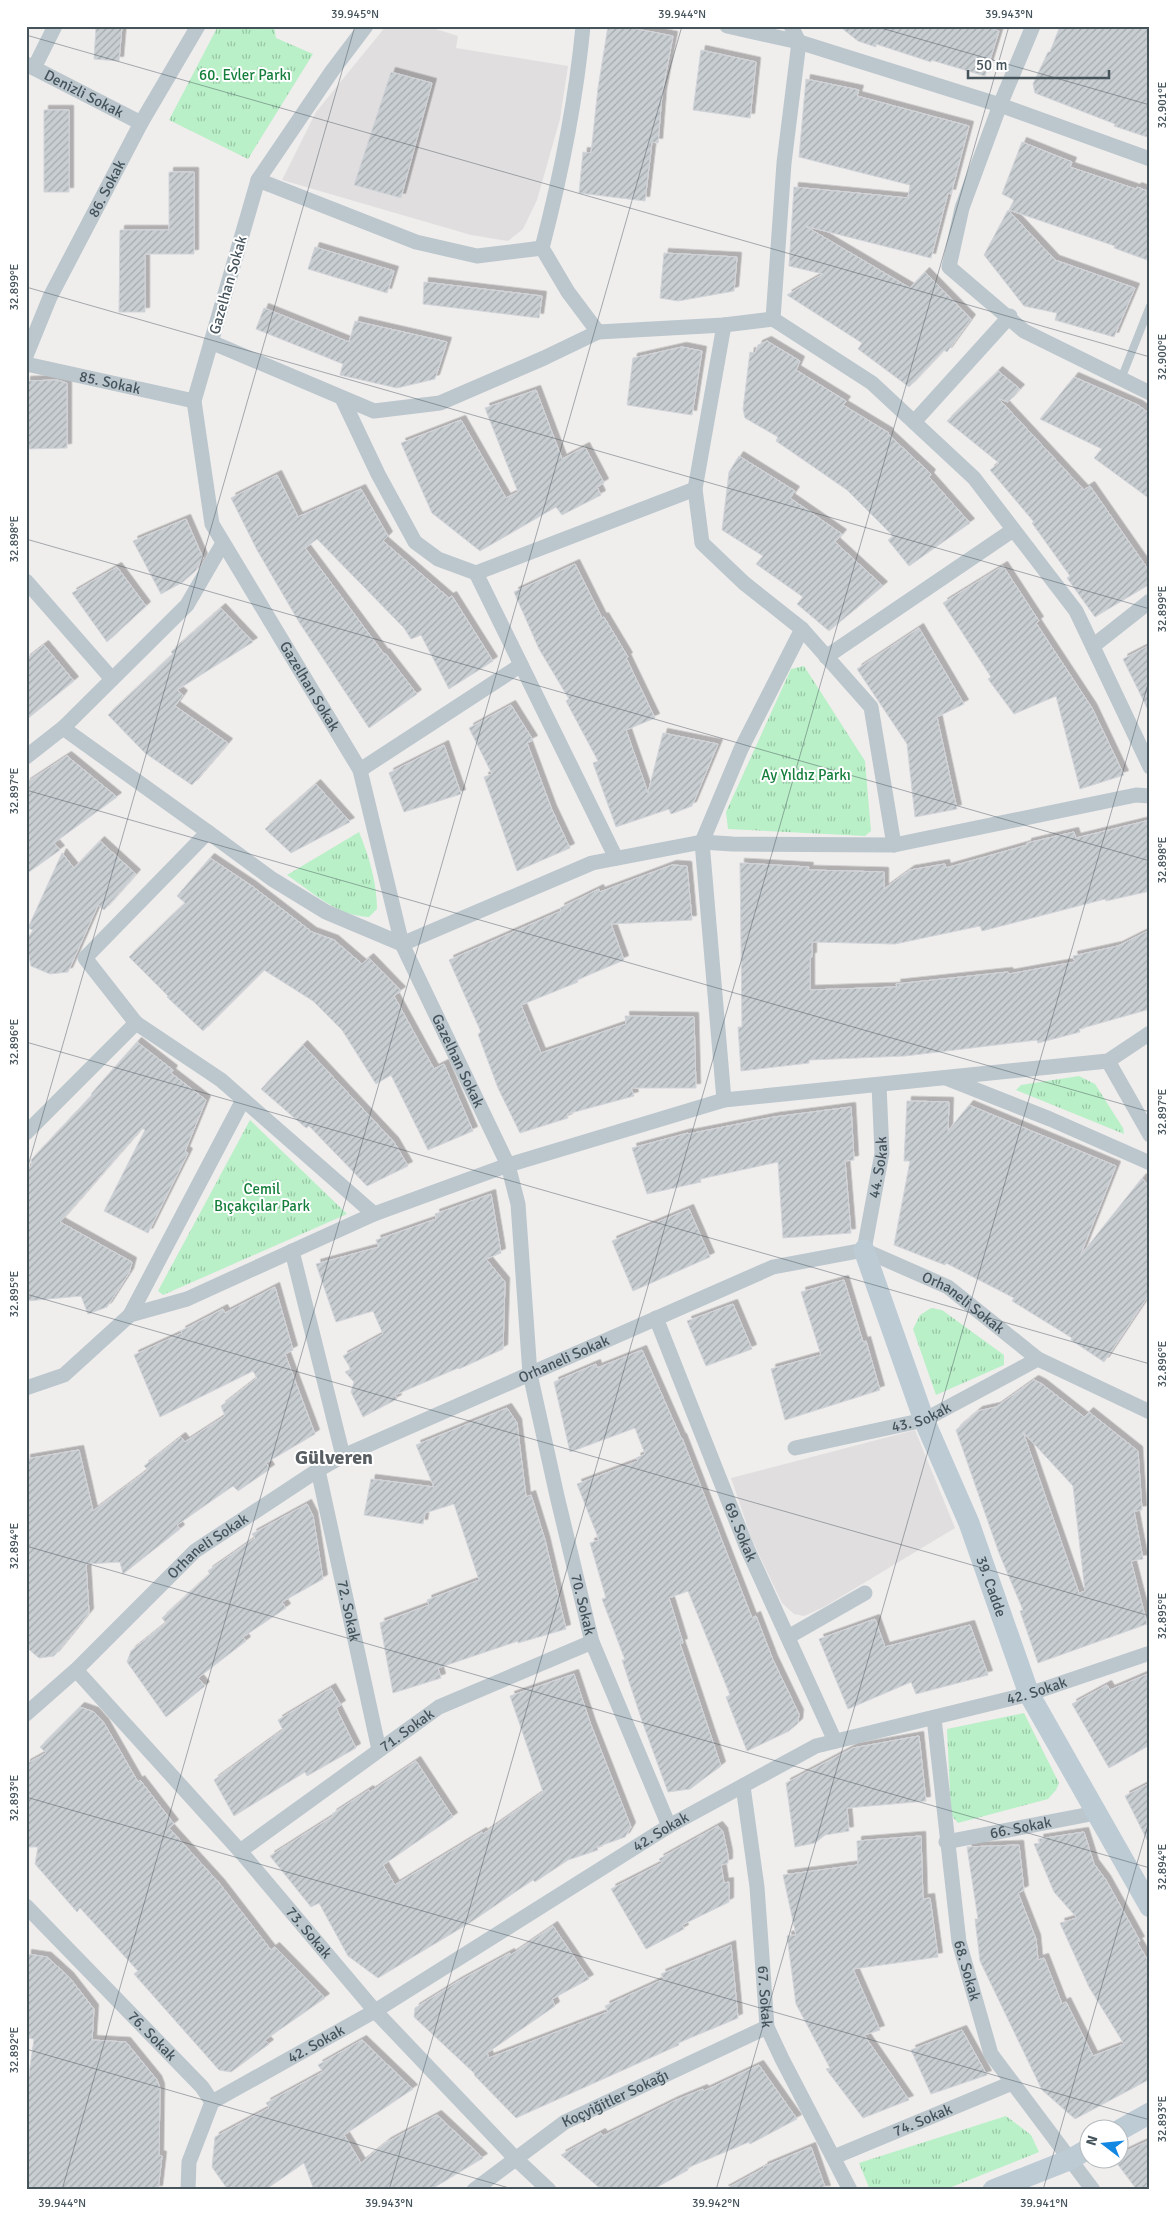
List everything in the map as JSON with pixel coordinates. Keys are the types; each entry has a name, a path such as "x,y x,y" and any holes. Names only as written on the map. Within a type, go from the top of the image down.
{"street":[{"path":"30,66 55,26"},
{"name":"86. Sokak","path":"26,356 50,297 141,123 198,26"},
{"name":"Gazelhan Sokak","path":"366,26 258,180 194,402 212,524 360,770 402,944 508,1164 518,1204 530,1374"},
{"path":"583,26 578,80 555,198 542,248 568,292 598,332"},
{"path":"728,26 799,42 1000,106 1150,158"},
{"path":"773,319 784,163 799,42 791,26"},
{"path":"1033,26 1000,106 962,208 949,267 1010,316 1024,330 1150,393"},
{"name":"Denizli Sokak","path":"30,66 141,123"},
{"path":"258,180 416,242 477,256 542,248"},
{"path":"914,422 1010,316"},
{"path":"211,342 374,411 440,403 544,358 598,332 724,325 773,319 872,382 974,478 1076,611 1150,767"},
{"path":"724,325 695,489 702,543 744,583 802,629 871,707 894,845"},
{"name":"85. Sokak","path":"26,364 194,402"},
{"path":"342,398 378,474 415,542 438,559 476,573 695,489"},
{"path":"826,657 1014,530"},
{"path":"26,757 63,728 187,605 223,543"},
{"path":"476,573 616,858"},
{"path":"26,581 112,679"},
{"path":"1093,646 1150,601"},
{"path":"724,1100 702,842 742,749 802,629"},
{"path":"360,770 522,666"},
{"path":"63,728 272,879 326,912 402,944 592,863 616,858 702,842 732,844 894,845 1136,795 1150,796"},
{"path":"208,832 85,958 136,1023 221,1080 374,1214"},
{"path":"26,1133 136,1023"},
{"path":"130,1315 187,1299 374,1214 508,1164 724,1100 879,1085 942,1076 1108,1061 1150,1033"},
{"path":"1108,1061 1150,1135"},
{"path":"942,1076 1050,1119 1150,1163"},
{"name":"44. Sokak","path":"864,1250 882,1153 879,1085"},
{"path":"26,1388 64,1375 130,1315 243,1100"},
{"name":"Orhaneli Sokak","path":"26,1714 76,1670 195,1551 318,1470 343,1456 773,1267 864,1250 948,1287 1038,1359 1150,1412"},
{"name":"39. Cadde","path":"864,1250 924,1420 969,1523 1029,1694 1150,1907"},
{"path":"292,1251 343,1456"},
{"name":"69. Sokak","path":"656,1318 747,1548 836,1741"},
{"name":"43. Sokak","path":"795,1448 924,1420 1038,1359"},
{"name":"70. Sokak","path":"530,1374 592,1642 669,1826"},
{"name":"72. Sokak","path":"318,1470 380,1750"},
{"path":"788,1637 865,1593"},
{"name":"71. Sokak","path":"240,1852 439,1707 592,1642"},
{"name":"42. Sokak","path":"212,2102 375,2011 669,1826 816,1746 1029,1694 1150,1653"},
{"name":"73. Sokak","path":"76,1670 240,1852 375,2011 515,2158 549,2190"},
{"name":"68. Sokak","path":"934,1718 946,1842 959,1942 991,2054 1093,2190"},
{"name":"67. Sokak","path":"743,1786 757,1887 767,2027 850,2190"},
{"name":"66. Sokak","path":"946,1842 1096,1813"},
{"name":"76. Sokak","path":"26,1906 202,2086 212,2102"},
{"name":"Koçyiğitler Sokağı","path":"474,2190 565,2122 767,2027"},
{"name":"74. Sokak","path":"834,2157 1012,2083"},
{"path":"188,2190 189,2162 212,2102"},
{"path":"1128,2125 1150,2113"},
{"path":"993,2190 1078,2155"}],"lane":[{"path":"1121,379 1150,306"}],"shaded area":[{"path":"386,26 426,26 458,36 456,48 568,66 560,119 537,200 523,229 508,241 471,235 282,180 316,112"},
{"path":"915,1430 955,1528 824,1607 804,1616 794,1614 782,1603 752,1540 731,1478"}],"green space":[{"name":"60. Evler Parkı","path":"218,26 274,26 276,38 313,54 248,159 169,120"},
{"name":"Ay Yıldız Parkı","path":"804,666 865,761 871,831 865,836 728,829 726,812 791,669"},
{"path":"359,832 369,860 376,889 377,909 369,917 357,916 336,908 287,875"},
{"path":"1079,1076 1095,1084 1123,1128 1124,1134 1016,1090 1021,1085"},
{"name":"Cemil Bıçakçılar Park","path":"250,1120 347,1214 163,1295 158,1291"},
{"path":"931,1308 942,1310 1004,1355 1004,1365 936,1395 913,1329 920,1315"},
{"path":"1024,1713 1059,1783 1056,1790 1048,1799 958,1823 951,1815 947,1729"},
{"path":"1006,2116 1031,2135 1039,2152 944,2190 870,2190 859,2163"}],"building":[{"path":"96,26 122,26 119,61 94,59"},
{"path":"608,26 621,26 673,36 662,94 658,143 652,142 645,201 579,193 583,152 591,153 598,88"},
{"path":"839,26 984,26 999,31 985,76 931,60 931,62 876,44 876,47 858,41"},
{"path":"1060,26 1150,26 1150,138 1114,126 1115,124 1035,93 1033,84 1048,52 1050,52"},
{"path":"701,50 756,62 750,118 693,110"},
{"path":"391,72 432,83 401,198 354,185"},
{"path":"806,79 859,90 857,96 969,126 951,194 948,193 931,258 805,226 910,288 925,272 971,319 947,352 944,350 909,387 858,349 862,343 787,295 823,274 789,266 794,187 908,198 910,185 799,157"},
{"path":"44,110 69,110 69,192 44,192"},
{"path":"1022,142 1072,162 1070,167 1150,192 1150,261 1114,248 1115,246 1009,210 1014,200 1002,194"},
{"path":"169,172 194,172 194,254 145,254 145,312 119,312 120,230 169,230"},
{"path":"1008,210 1055,260 1135,288 1114,337 1055,320 1057,313 1024,306 984,255"},
{"path":"315,247 394,271 387,293 308,269"},
{"path":"664,253 737,257 734,291 678,301 660,298"},
{"path":"424,282 542,296 539,318 423,304"},
{"path":"264,308 349,342 355,321 447,342 435,379 397,388 340,375 343,364 256,329"},
{"path":"767,341 800,361 796,370 846,401 843,405 889,433 931,474 929,477 970,523 909,566 888,540 893,536 847,490 776,441 778,437 745,418 743,409 750,352 755,353 758,345"},
{"path":"682,347 702,351 692,415 627,405 633,358"},
{"path":"998,371 1020,389 1008,402 998,398 1084,490 1090,486 1150,572 1150,584 1095,617 1067,578 1070,576 1032,523 1034,522 990,470 999,463 947,421"},
{"path":"1074,377 1138,405 1150,414 1150,499 1094,458 1102,449 1040,419"},
{"path":"57,380 67,383 67,448 26,449 26,381"},
{"path":"536,390 562,459 585,447 604,483 597,487 601,495 562,515 556,507 480,551 432,513 401,443 461,420 506,498 518,492 485,408"},
{"path":"739,456 795,491 790,498 842,534 835,542 883,586 829,631 797,604 803,597 756,564 763,556 722,530 729,472"},
{"path":"277,475 298,517 361,489 388,536 383,541 449,598 452,596 493,661 449,689 421,635 411,639 404,628 317,539 305,548 384,654 417,694 369,728 299,622 257,550 231,498"},
{"path":"186,519 203,558 196,570 183,582 161,594 133,541"},
{"path":"575,564 602,618 604,617 628,657 626,658 655,718 626,730 648,793 663,733 718,744 692,806 671,814 669,809 616,827 593,763 598,761 566,701 569,699 539,649 514,592"},
{"path":"1003,566 1039,621 1036,623 1092,708 1124,775 1080,789 1056,696 1014,714 988,679 991,677 943,603"},
{"path":"117,567 146,606 107,642 72,593"},
{"path":"221,608 253,642 177,690 183,695 175,706 228,743 192,785 145,753 108,715 173,654 171,652"},
{"path":"919,628 964,704 937,717 957,809 915,817 907,744 857,669"},
{"path":"44,645 74,681 26,720 26,659"},
{"path":"1150,645 1150,714 1123,659"},
{"path":"511,705 533,740 527,743 552,810 570,848 517,871 484,777 492,774 469,728"},
{"path":"444,745 461,794 404,812 389,773"},
{"path":"67,756 117,797 54,843 60,850 26,874 26,783"},
{"path":"316,784 350,822 291,853 265,829"},
{"path":"1150,820 1150,891 1106,901 1105,899 982,931 980,926 895,944 812,942 810,990 897,987 896,984 1008,972 1009,974 1075,962 1073,956 1118,946 1150,930 1150,1009 1079,1029 1080,1032 1038,1043 1037,1040 905,1056 809,1060 809,1063 741,1071 738,1027 742,1027 740,863 809,867 808,870 884,872 884,889 910,870 945,864 946,868 1027,845 1027,843 1074,832 1076,838"},
{"path":"100,841 136,874 104,910 98,905 68,972 50,974 31,966 26,941 33,930 28,928 62,853 74,868"},
{"path":"210,858 252,886 312,932 334,940 362,964 369,958 401,991 394,996 434,1069 444,1064 473,1131 428,1150 391,1075 376,1084 342,1030 313,1001 264,970 203,1031 167,997 129,957 185,903 177,896"},
{"path":"672,865 687,866 692,920 611,924 624,960 577,980 578,982 521,1005 541,1053 626,1024 625,1016 694,1017 696,1088 631,1088 634,1096 567,1114 568,1118 520,1133 498,1088 478,1034 481,1032 449,960 561,911 560,908 599,889 600,892"},
{"path":"137,1042 173,1070 171,1073 206,1100 185,1151 188,1153 148,1233 104,1211 145,1130 142,1128 60,1222 132,1262 129,1273 107,1307 88,1314 81,1296 26,1301 26,1168 32,1166 31,1160 92,1095"},
{"path":"303,1045 394,1142 408,1166 367,1186 309,1126 306,1128 261,1089"},
{"path":"907,1101 949,1102 948,1131 969,1105 1116,1166 1080,1256 1142,1178 1150,1188 1150,1293 1104,1362 1071,1340 1072,1338 1012,1301 1014,1298 946,1263 945,1265 894,1245 910,1161 904,1161"},
{"path":"851,1107 854,1160 845,1161 851,1233 783,1238 778,1162 700,1179 701,1182 647,1194 632,1148 688,1133 774,1117"},
{"path":"491,1194 501,1253 486,1259 505,1282 503,1349 395,1395 397,1399 363,1417 351,1392 354,1382 345,1372 351,1369 343,1356 383,1334 373,1311 336,1322 316,1264 379,1247 376,1240 436,1219 435,1214"},
{"path":"689,1209 710,1257 633,1291 612,1241"},
{"path":"844,1280 863,1342 866,1341 880,1390 785,1420 771,1369 821,1355 801,1292"},
{"path":"275,1287 293,1350 285,1354 315,1434 266,1463 270,1469 238,1491 233,1486 177,1525 180,1529 123,1574 120,1562 86,1564 89,1613 54,1656 39,1658 26,1647 28,1573 26,1560 26,1459 79,1450 93,1511 148,1470 144,1466 181,1437 185,1442 225,1416 221,1406 257,1378 253,1371 160,1417 134,1355 182,1333 181,1331 223,1309 225,1313"},
{"path":"733,1304 752,1349 706,1366 687,1321"},
{"path":"642,1350 682,1438 752,1618 756,1616 773,1660 799,1714 798,1723 789,1731 747,1751 726,1697 730,1695 688,1591 669,1598 683,1643 680,1644 721,1766 690,1789 668,1792 622,1660 625,1660 602,1599 606,1598 590,1543 599,1540 577,1484 638,1461 636,1458 645,1454 635,1428 570,1452 554,1382 596,1364 597,1368"},
{"path":"1034,1380 1042,1384 1084,1417 1089,1412 1138,1451 1142,1510 1134,1511 1143,1559 1131,1561 1147,1624 1038,1663 1020,1611 1023,1610 999,1553 956,1430 978,1411 996,1407","holes":["1023,1432 1073,1486 1085,1591 1079,1593"]},
{"path":"507,1408 517,1423 526,1497 531,1495 545,1540 566,1629 518,1643 518,1641 438,1668 441,1678 393,1693 380,1623 429,1605 427,1600 479,1580 454,1504 425,1513 423,1524 364,1515 371,1479 434,1487 416,1445"},
{"path":"307,1504 313,1516 323,1579 282,1602 286,1608 243,1637 246,1641 198,1678 205,1686 166,1717 127,1662 131,1651 166,1623 162,1618 210,1574 208,1571 255,1538 252,1534"},
{"path":"875,1619 885,1647 970,1625 988,1675 916,1694 911,1682 848,1709 819,1639"},
{"path":"1150,1673 1150,1745 1109,1768 1072,1704 1107,1685 1110,1690"},
{"path":"574,1674 591,1725 631,1827 625,1837 597,1847 598,1850 568,1860 378,1978 348,1956 319,1903 311,1907 270,1856 416,1761 453,1817 383,1865 395,1885 482,1832 483,1834 543,1792 510,1696"},
{"path":"331,1688 341,1705 336,1708 356,1748 307,1776 305,1772 234,1816 214,1780 283,1730 278,1720"},
{"path":"80,1707 94,1712 104,1723 138,1782 140,1780 174,1824 169,1828 220,1884 271,1950 275,1947 325,1998 265,2040 269,2044 231,2072 219,2070 134,1974 138,1971 80,1908 77,1912 35,1864 38,1847 26,1847 26,1764 46,1753 40,1747"},
{"path":"919,1736 926,1801 847,1808 849,1831 825,1835 815,1843 795,1847 786,1783 853,1748"},
{"path":"1150,1783 1150,1846 1125,1796"},
{"path":"718,1826 723,1832 728,1855 728,1863 721,1865 724,1883 729,1882 729,1902 682,1925 684,1929 646,1949 611,1889 662,1863 659,1859"},
{"path":"1084,1832 1094,1864 1106,1880 1140,1941 1137,1942 1150,1964 1150,2079 1075,2119 1042,2090 980,1961 975,1919 978,1919 967,1847 1019,1845 1024,1890 1018,1893 1036,1939 1038,1960 1044,1958 1062,2004 1066,2002 1093,2056 1124,2044 1089,1987 1060,1923 1077,1918 1054,1892 1034,1844 1040,1843 1039,1839"},
{"path":"921,1836 923,1899 930,1898 938,1957 853,1969 880,2030 864,2035 909,2100 863,2118 826,2069 830,2068 796,2004 787,1936 796,1935 783,1875 858,1865 857,1841"},
{"path":"553,1926 589,1979 552,1999 555,2006 487,2053 489,2058 608,2012 605,2006 664,1979 661,1974 731,1945 738,2018 678,2043 679,2045 516,2118 475,2074 414,2017 415,2008 457,1982 510,1953 511,1955"},
{"path":"27,1954 47,1957 69,1977 94,2009 92,2040 126,2042 157,2080 160,2088 159,2155 162,2156 158,2190 26,2189 26,2095 34,2039 26,2038"},
{"path":"962,2030 987,2075 931,2094 911,2050"},
{"path":"362,2040 413,2089 344,2135 361,2163 387,2142 437,2115 483,2158 430,2190 314,2190 304,2163 265,2190 228,2190 212,2167 215,2137 269,2108 266,2103 323,2072 318,2065"},
{"path":"759,2065 797,2119 750,2144 749,2142 687,2168 688,2170 652,2190 602,2190 561,2155 601,2133 603,2136 674,2101 703,2089 704,2091"},
{"path":"1150,2140 1150,2190 1137,2190 1120,2168 1128,2168 1128,2150"},
{"path":"811,2147 826,2190 724,2190 763,2167"}],"district":[{"name":"Gülveren","path":"334,1457"}]}
